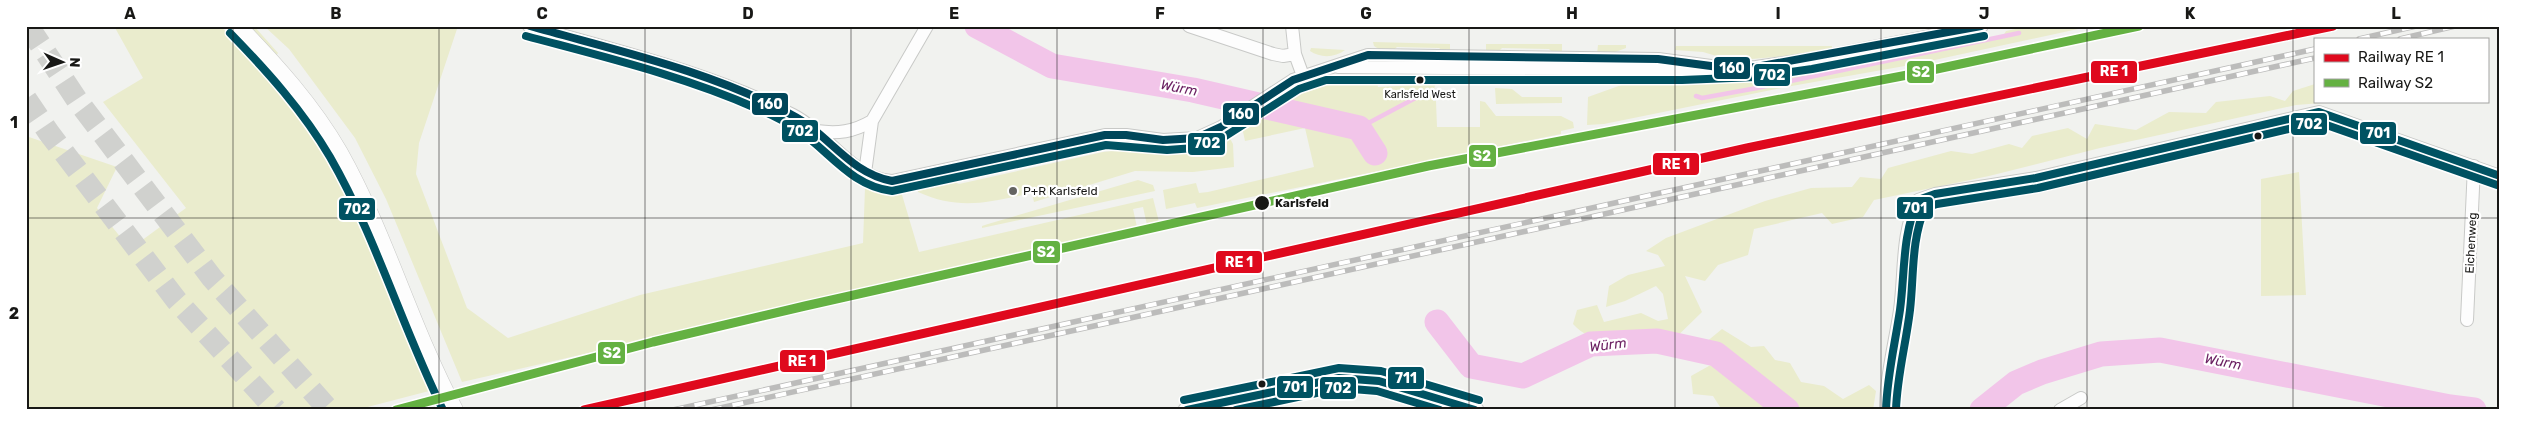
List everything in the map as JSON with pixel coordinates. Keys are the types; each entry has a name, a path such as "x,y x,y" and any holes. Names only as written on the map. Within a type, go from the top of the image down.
{"main road":[{"path":"237,26 270,60 306,104 338,153 367,208 405,304 454,410"}],"street":[{"path":"529,26 654,63 743,93 794,116 816,131 865,173 881,180 892,181 1105,134 1126,134 1163,140 1190,139 1214,132 1270,94 1303,76 1362,57 1376,55 1658,59 1726,68 1756,67 1801,61 1962,28 1982,26"},
{"path":"1189,26 1273,54 1284,56 1295,54"},
{"path":"1292,26 1295,54 1303,76"},
{"path":"865,173 872,122 927,27"},
{"path":"1886,410 1900,308 1908,228 1911,214 1918,200 1935,194 2036,178 2319,112 2500,176"},
{"path":"816,131 835,134 856,130 872,122"},
{"name":"Eichenweg","path":"2467,320 2474,166"},
{"path":"1186,410 1339,378 1379,381 1476,410"},
{"path":"2060,410 2081,398"}],"green space":[{"path":"114,26 220,26 247,51 318,142 360,218 433,390 356,410 26,410 26,136 117,167 97,208 130,249 186,208 103,102 143,78"},
{"path":"247,26 254,26 278,53 276,56"},
{"path":"264,26 458,26 419,143 416,174 467,308 508,338 640,295 863,243 865,188 900,188 919,252 1153,198 1159,222 1147,225 1143,207 1133,209 1137,227 462,382 386,199 355,138 289,49"},
{"path":"2030,26 2092,26 1916,64 1786,87 1604,124 1587,125 1588,97 1627,83 1651,82 1660,78 1712,81 1800,76 2003,36 2006,31"},
{"path":"1373,42 1450,44 1450,56 1439,48 1397,47 1388,55 1374,46"},
{"path":"1486,44 1562,44 1562,57 1557,57 1549,49 1502,48 1494,56 1486,56"},
{"path":"1598,45 1626,45 1626,48 1610,54 1597,54"},
{"path":"1676,46 1832,46 1832,48 1786,56 1730,60 1703,52 1675,50"},
{"path":"1311,48 1345,50 1337,55 1323,56 1310,51"},
{"path":"1331,81 1377,82 1378,87 1435,84 1433,101 1436,101 1437,127 1480,127 1480,101 1485,102 1496,116 1561,116 1573,122 1574,128 1561,131 1561,134 1197,208 1195,203 1166,209 1163,190 1196,183 1199,193 1208,192 1314,167 1305,128 1245,141 1242,127 1296,91"},
{"path":"2314,84 2314,102 2334,102 2296,105 2100,148 1989,176 1874,200 1863,217 1832,224 1822,213 1754,229 1748,255 1718,265 1705,281 1685,276 1702,312 1659,354 1648,352 1646,333 1617,338 1598,338 1589,336 1573,324 1577,310 1597,305 1604,322 1641,313 1658,321 1668,319 1663,294 1656,286 1625,301 1606,307 1609,286 1628,275 1665,266 1658,255 1646,251 1666,238 1765,201 1811,188 1852,187 1860,177 1881,179 1888,168 1951,151 1972,154 2009,144 2022,148 2032,136 2068,128 2087,139 2095,124 2136,130 2169,112 2206,113 2216,102 2270,96 2285,101 2293,91"},
{"path":"1495,88 1512,89 1522,97 1562,97 1562,103 1496,104"},
{"path":"1227,133 1233,144 1234,167 1193,172 1135,171 1034,202 1032,193 988,202 961,203 933,198 918,192 917,184 940,175 959,184 1103,152 1194,149 1198,144"},
{"path":"2299,172 2306,295 2261,296 2261,179"},
{"path":"1138,180 1153,185 1155,191 982,228 982,226 988,224"},
{"path":"1722,329 1751,347 1764,346 1775,360 1790,363 1801,382 1824,386 1843,399 1869,385 1876,391 1873,410 1722,410 1713,396 1693,394 1691,376 1716,362 1705,343"}],"waterway":[{"name":"Würm","path":"977,26 1052,66 1193,90 1359,128 1375,153"},
{"path":"1696,96 1702,98 1757,88 2019,33"},
{"path":"1359,128 1423,94"},
{"name":"Würm","path":"1437,322 1471,366 1523,376 1591,344 1657,341 1716,354 1787,410"},
{"name":"Würm","path":"1982,410 2016,383 2042,372 2101,354 2160,350 2450,407 2474,410"}],"tunnel":[{"path":"28,26 77,100 212,278 329,410"},
{"path":"26,99 49,133 177,301 276,410"}],"railway":[{"path":"2363,38 2416,26"},
{"path":"2404,38 2455,26"},
{"path":"673,410 2314,49"},
{"path":"711,410 2314,58"}],"transit line":[{"name":"160","path":"530,26 664,63 729,86 792,115 817,132 863,170 877,177 892,181 1105,135 1126,135 1163,140 1197,138 1221,127 1293,80 1368,55 1658,59 1726,68 1756,67 1981,26"},
{"path":"584,410 1747,148 2333,26"},
{"name":"702","path":"230,33 284,92 330,157 375,250 428,379 443,410"},
{"name":"702","path":"526,36 673,77 730,97 779,119 798,130 842,167 865,182 878,188 892,191 1106,145 1167,150 1195,148 1224,137 1299,89 1326,80 1682,80 1756,77 1812,69 1984,36"},
{"name":"701","path":"1886,410 1900,310 1907,240 1909,227 1918,200 1935,194 2036,178 2319,112 2500,176"},
{"name":"702","path":"1896,410 1910,310 1915,245 1920,220 1925,208 1937,204 2038,188 2318,122 2497,185"},
{"name":"711","path":"1184,400 1339,368 1381,371 1479,400"},
{"name":"701","path":"1187,410 1339,378 1379,381 1475,410"},
{"name":"702","path":"1236,410 1340,388 1377,391 1440,410"}],"rail line":[{"name":"S2","path":"396,410 653,342 805,306 1428,166 1918,73 2139,26"}],"place":[{"name":"Karlsfeld West","path":"1420,80"},
{"name":"P+R Karlsfeld","path":"1013,191"},
{"name":"Karlsfeld","path":"1262,203"}]}
